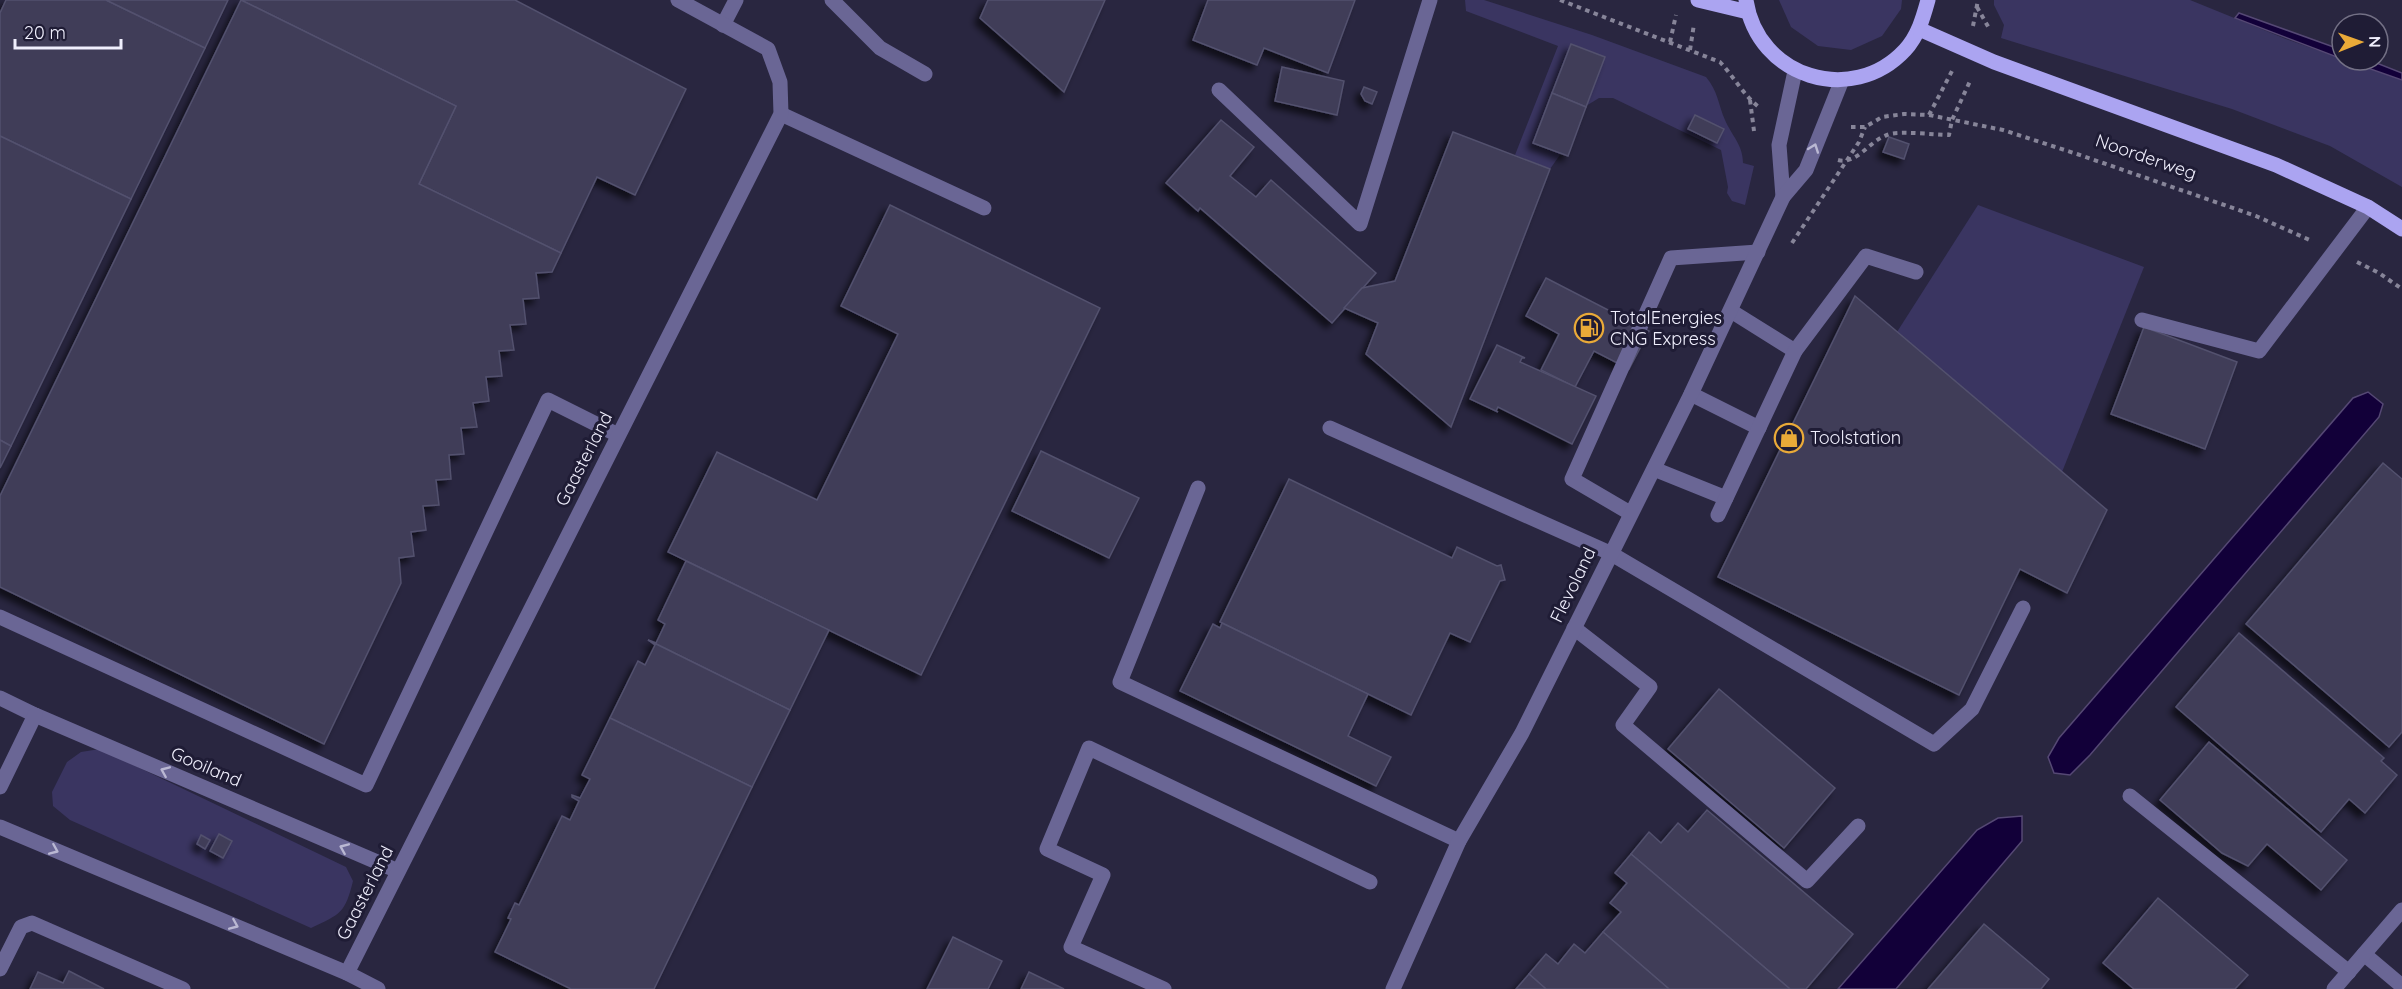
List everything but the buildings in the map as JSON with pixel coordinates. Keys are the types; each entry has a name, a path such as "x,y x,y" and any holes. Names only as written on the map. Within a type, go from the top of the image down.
{"main road":[{"path":"1698,0 1747,6 1766,46 1795,71 1818,79 1842,81 1866,76 1887,65 1906,50 1919,29 1928,0"},
{"name":"Noorderweg","path":"1919,29 1981,56 2276,165 2368,207 2402,229"}],"street":[{"name":"Gaasterland","path":"347,973 780,114 780,82 768,50 678,0"},
{"path":"723,25 736,0"},
{"path":"832,0 880,48 925,74"},
{"path":"1219,90 1360,224 1430,0"},
{"name":"Flevoland","path":"1783,196 1779,145 1795,71"},
{"name":"Flevoland","path":"1393,989 1459,841 1522,733 1691,394 1783,196 1806,170 1842,81"},
{"path":"780,114 984,208"},
{"path":"2142,320 2259,351 2368,207"},
{"path":"1630,513 1572,479 1671,258 1758,252"},
{"path":"1718,515 1795,351 1866,256 1916,272"},
{"path":"1731,311 1795,351"},
{"path":"1691,394 1759,428"},
{"path":"0,617 366,784 548,400 618,435"},
{"path":"1330,428 1610,553 1934,744 1972,709 2023,608"},
{"path":"1654,469 1726,498"},
{"path":"1198,488 1120,682 1459,841"},
{"path":"1574,627 1650,687 1623,725 1807,880 1858,826"},
{"name":"Gooiland","path":"0,698 398,871"},
{"path":"0,787 35,715"},
{"path":"1164,989 1071,948 1103,875 1047,849 1089,748 1370,882"},
{"path":"2130,796 2349,972"},
{"path":"0,827 347,973 378,989"},
{"path":"2334,989 2402,910"},
{"path":"0,969 21,927 32,923 183,989"},
{"path":"2364,954 2402,986"}],"path":[{"path":"1560,0 1720,62 1750,100 1763,110 1784,117"},
{"path":"1791,244 1845,162 1854,158 1873,142 1889,133 1949,135 1952,120 1991,32 1977,7"},
{"path":"1670,42 1677,11"},
{"path":"1750,100 1755,139 1779,145"},
{"name":"Noorderweg","path":"1845,162 1865,127 1882,117 1904,114 1929,115 2002,130 2256,216 2334,250 2379,273 2402,289"},
{"path":"1812,153 1845,162"}],"shaded area":[{"path":"1465,0 1484,0 1592,35 1706,77 1713,87 1725,120 1739,146 1743,163 1754,166 1745,205 1732,201 1727,193 1728,187 1721,150 1613,98 1599,98 1586,106 1562,152 1550,169 1515,155 1558,46 1466,11"},
{"path":"1779,0 1902,0 1901,9 1882,36 1851,50 1818,46 1791,27"},
{"path":"1994,0 2190,0 2330,55 2330,72 2379,72 2402,80 2402,187 2330,146 2232,109 2001,38 2004,25 1994,5"},
{"path":"2239,13 2330,46 2330,54 2235,18"},
{"path":"2390,68 2402,73 2402,80 2379,72 2390,72"},
{"path":"1978,205 2144,267 2062,472 1897,332"},
{"path":"2368,392 2383,404 2379,417 2090,755 2070,775 2054,773 2048,757 2059,738 2353,398"},
{"path":"100,749 346,867 353,881 344,906 329,919 311,928 70,820 53,806 52,792 67,762 81,752"},
{"path":"2022,816 2022,841 1896,989 1838,989 1977,830 1998,818"}],"place":[{"name":"TotalEnergies CNG Express","path":"1589,328"},
{"name":"Toolstation","path":"1789,438"}]}
